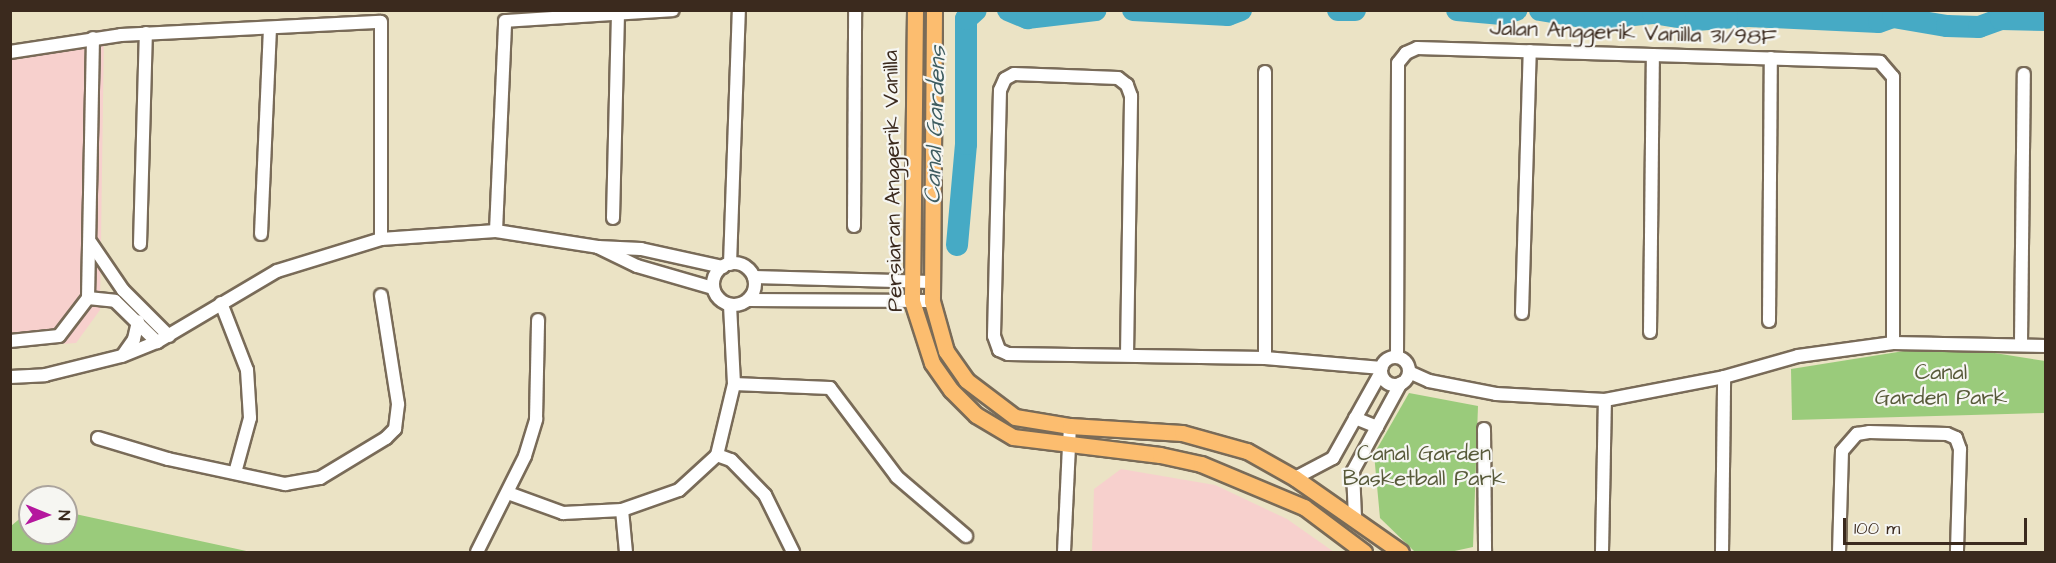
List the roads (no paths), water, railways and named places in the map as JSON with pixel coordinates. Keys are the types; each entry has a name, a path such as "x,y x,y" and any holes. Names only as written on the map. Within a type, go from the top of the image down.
{"main road":[{"path":"910,10 914,29"},
{"name":"Persiaran Anggerik Vanilla","path":"915,10 912,301 932,363 976,415 1013,437 1160,454 1201,464 1304,507 1364,552"},
{"name":"Persiaran Anggerik Vanilla","path":"936,10 932,301 946,351 966,380 1015,417 1070,426 1182,434 1247,451 1295,478 1401,552"}],"street":[{"path":"496,231 506,21 673,10"},
{"path":"739,10 726,265 714,279 713,288 722,302 730,305 748,300 932,301"},
{"path":"854,226 855,10"},
{"path":"614,218 618,14"},
{"path":"10,52 93,38 146,33 270,29 381,22 381,239"},
{"path":"261,234 270,29"},
{"path":"140,244 146,33"},
{"path":"11,341 59,336 88,298 91,243 93,38"},
{"name":"Jalan Anggerik Vanilla 31/98F","path":"1397,357 1398,63 1406,53 1417,48 1880,62 1893,77 1893,343"},
{"path":"1522,313 1530,51"},
{"path":"1650,332 1653,55"},
{"path":"1769,321 1771,58"},
{"path":"1265,72 1265,358"},
{"path":"1127,355 1131,96 1127,85 1118,78 1014,74 1005,80 1000,90 996,346 1008,354 1265,358 1381,370"},
{"path":"2021,343 2024,74"},
{"path":"10,377 45,375 123,356 163,339 277,271 381,239 496,231 598,247 641,249 726,265 744,266 754,277 755,285 748,300"},
{"path":"91,243 123,290 163,339"},
{"path":"598,247 637,266 713,288"},
{"path":"754,277 931,282"},
{"path":"98,438 168,459 285,484 303,483 321,478 387,438 395,429 398,404 381,295"},
{"path":"88,298 115,301 163,339"},
{"path":"221,303 247,370 250,418 235,472"},
{"path":"508,493 563,513 622,510 679,490 717,455 734,384 730,305"},
{"path":"477,552 508,493 536,418 538,320"},
{"path":"123,356 134,339 138,321"},
{"path":"1408,372 1428,381 1496,394 1605,400 1724,377 1798,357 1893,343 2021,343 2046,346"},
{"path":"1295,478 1331,460 1381,370 1389,358 1397,357 1407,364 1408,372 1353,471 1355,518"},
{"path":"1381,370 1388,383 1401,383"},
{"path":"1722,552 1724,377"},
{"path":"734,384 830,388 897,477 966,536"},
{"path":"1602,552 1605,400"},
{"path":"1355,418 1377,427"},
{"path":"1064,552 1070,426"},
{"path":"1484,429 1485,552"},
{"path":"1839,552 1842,451 1857,434 1869,432 1947,434 1956,438 1960,449 1957,552"},
{"path":"717,455 731,460 765,495 794,552"},
{"path":"622,510 626,552"}],"waterway":[{"name":"Canal Gardens","path":"957,245 966,144 966,19 976,10"},
{"name":"Canal Gardens","path":"1008,10 1027,18 1096,10"},
{"name":"Canal Gardens","path":"1133,10 1228,15 1241,10"},
{"name":"Canal Gardens","path":"1338,10 1355,10"},
{"name":"Canal Gardens","path":"1457,10 1502,14 1516,10"},
{"name":"Canal Gardens","path":"1540,10 1595,19 1653,13 1696,20 1748,16 1879,22 1893,17 1947,26 1979,27 2001,19 2046,20"}],"park label":[{"name":"Canal Garden Park","path":"1941,384"},
{"name":"Canal Garden Basketball Park","path":"1424,466"}]}
